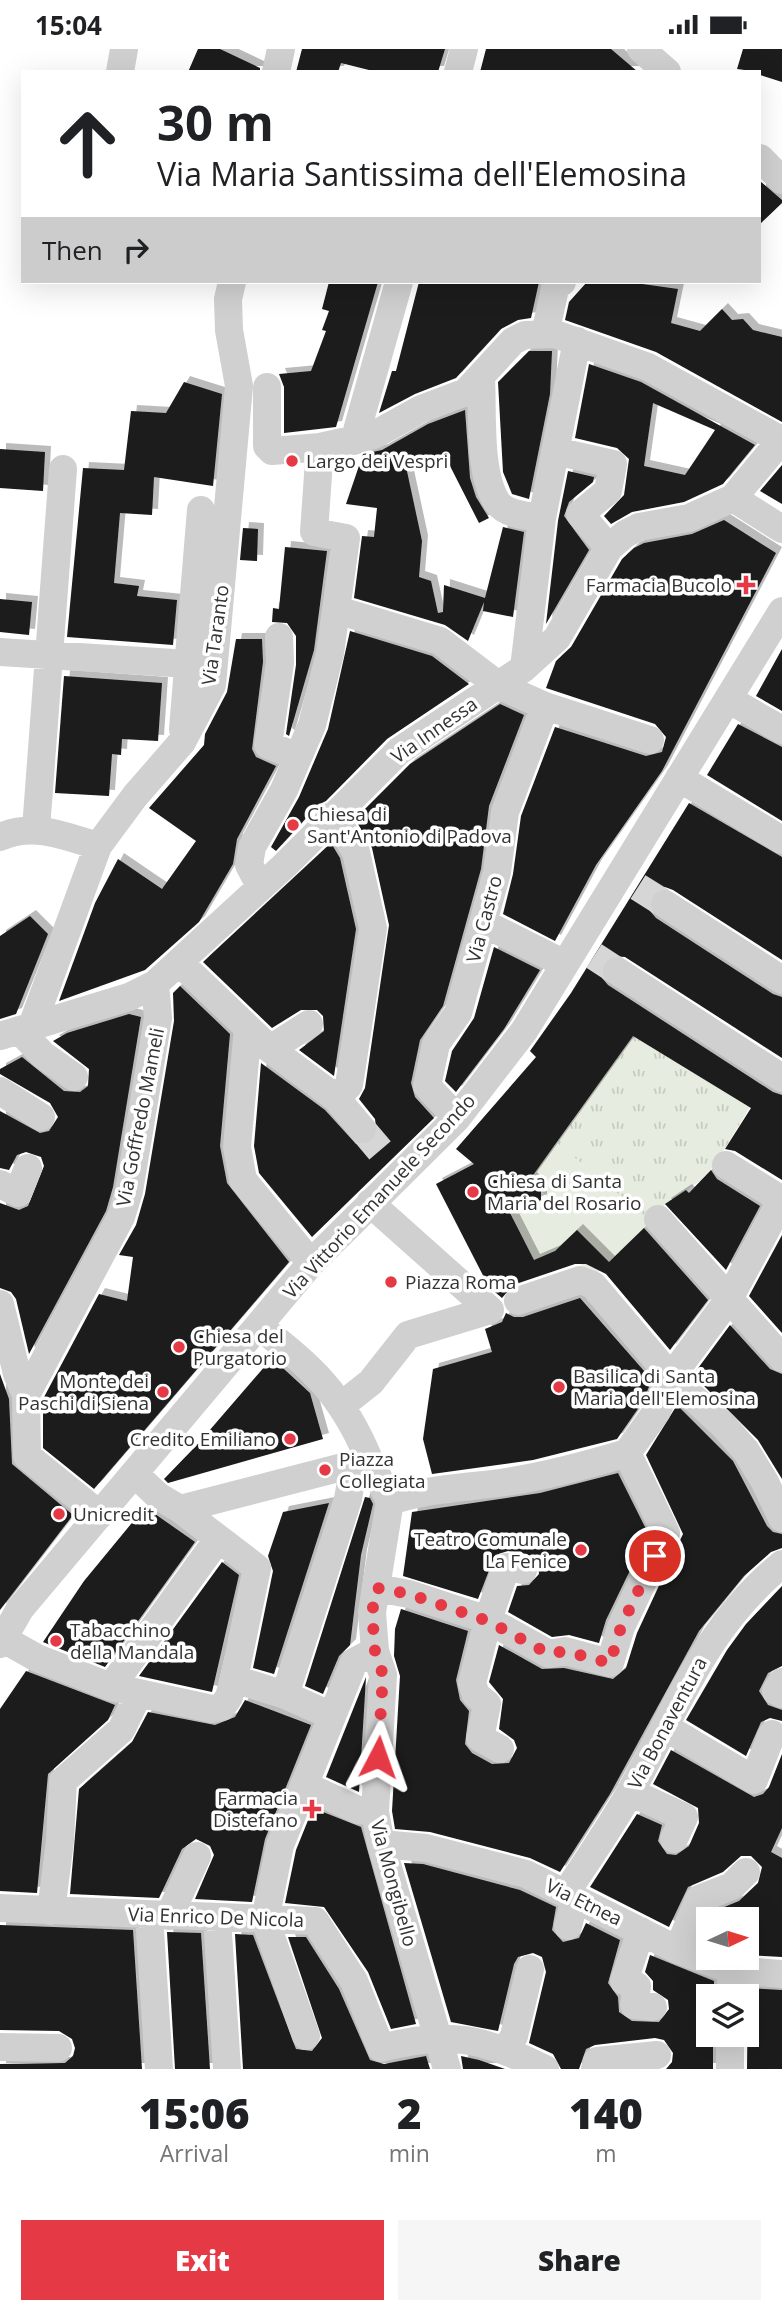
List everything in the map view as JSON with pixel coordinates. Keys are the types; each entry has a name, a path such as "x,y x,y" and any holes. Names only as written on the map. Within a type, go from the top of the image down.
{"street":[{"path":"120,70 124,49"},
{"path":"276,70 281,49"},
{"path":"459,70 464,49"},
{"path":"641,49 665,70"},
{"path":"761,159 782,180"},
{"name":"Via Taranto","path":"17,1031 44,988 98,846 135,796 182,742 212,685 239,386 229,330 228,299 232,284"},
{"path":"260,886 249,865 252,847 299,757 312,725 337,610 346,538 314,532 338,443 398,284"},
{"path":"545,334 556,284"},
{"path":"267,387 267,446 272,451 338,443 374,435 421,409 466,392 513,341 525,335 555,334 648,367 776,440"},
{"path":"524,668 542,518 577,341"},
{"path":"481,378 486,470 497,503 515,514 542,518"},
{"name":"Via Innessa","path":"17,1031 130,997 155,984 399,751 431,733 524,668 557,638 609,548 639,527 689,518 733,498 776,440"},
{"path":"555,451 613,464 608,491 580,514 609,548"},
{"path":"36,829 63,469"},
{"path":"733,498 782,529"},
{"path":"182,742 201,510"},
{"path":"337,610 440,641 498,685 545,706 650,740"},
{"name":"Via Vittorio Emanuele Secondo","path":"1,1641 10,1604 100,1515 311,1263 370,1203 394,1167 457,1118 524,1031 588,959 679,778 782,611"},
{"path":"278,637 280,663 268,745 299,757"},
{"path":"0,652 189,664"},
{"path":"728,699 782,730"},
{"name":"Via Castro","path":"457,1118 427,1086 436,1044 458,1013 497,872 505,812 545,706"},
{"path":"679,778 782,841"},
{"path":"329,817 344,832 356,852 373,928 349,1085 336,1098"},
{"path":"0,837 16,830 36,829 98,846"},
{"path":"665,904 782,980"},
{"path":"483,923 588,959 782,1078"},
{"path":"180,963 270,1049 336,1098 362,1129"},
{"name":"Via Goffredo Mameli","path":"13,1395 121,1217 129,1191 158,1018 155,984"},
{"path":"270,1049 309,1024"},
{"path":"248,1028 237,1147 243,1180 311,1263"},
{"path":"17,1031 43,1055 74,1076"},
{"path":"0,1091 41,1117"},
{"path":"258,1326 304,1360 331,1388 342,1405 361,1461 390,1501 426,1490 507,1482 581,1467 627,1453 657,1411 671,1377 729,1299 782,1200 726,1165"},
{"path":"0,1184 18,1193 28,1168"},
{"path":"342,1405 371,1382 408,1335 490,1310 370,1203"},
{"path":"658,1219 782,1358"},
{"path":"519,1301 587,1279 671,1377 774,1476 782,1518"},
{"path":"0,1304 17,1374 13,1395 27,1457 100,1515"},
{"path":"377,1588 409,1594 488,1621 549,1654 565,1651 610,1663 621,1627 666,1532 627,1453"},
{"path":"285,1695 361,1461"},
{"path":"180,1509 361,1461"},
{"path":"1,1641 111,1687 212,1709 222,1707 234,1679 257,1568 214,1544 180,1509 158,1496 135,1474"},
{"name":"Via Mongibello","path":"390,1501 372,1612 375,1651 383,1675 375,1812 381,1844 447,2069"},
{"path":"111,1687 214,1544"},
{"name":"Via Bonaventura","path":"568,1926 571,1896 710,1642 750,1590 782,1564"},
{"path":"500,1749 480,1738 487,1704 476,1695 472,1683 506,1567 523,1570"},
{"path":"306,2036 265,1920 280,1846 354,1662 375,1651"},
{"path":"234,1679 285,1695 332,1716"},
{"path":"782,1682 776,1691 782,1694"},
{"path":"51,1911 60,1841 63,1781 121,1730 139,1693"},
{"path":"665,1727 754,1780 772,1734"},
{"path":"304,1785 358,1810 375,1812"},
{"path":"630,1792 684,1817 674,1839"},
{"name":"Via Etnea","path":"381,1844 426,1848 526,1874 678,1950 731,1983 782,1973"},
{"path":"159,2069 159,1915 197,1856"},
{"path":"678,1950 699,1899 732,1885 746,1872"},
{"name":"Via Enrico De Nicola","path":"0,1908 315,1921 354,1981 384,2059 421,2037 436,2037 506,2050 545,2069"},
{"path":"218,1918 227,2069"},
{"path":"641,1931 624,1981 637,1986 634,2005 653,2007"},
{"path":"506,2050 514,2036 530,1969"},
{"path":"0,2047 58,2048"},
{"path":"730,2047 730,2069"},
{"path":"595,2069 597,2061 657,2055"}],"green space":[{"path":"633,1036 750,1107 714,1166 700,1181 646,1218 557,1143"},
{"path":"557,1143 651,1221 595,1275 579,1263 588,1241 577,1230 555,1251 534,1260 510,1213 547,1197 530,1177"}],"building":[{"path":"198,49 220,49 260,68 260,70 189,70"},
{"path":"302,49 445,49 439,70 369,70 341,63 339,70 297,70"},
{"path":"486,49 611,49 636,70 481,70"},
{"path":"743,49 782,49 782,82 761,75 761,70 737,69"},
{"path":"761,182 782,200 761,223"},
{"path":"328,284 377,284 336,427 284,433 284,387 279,374 311,371 326,331 322,330 329,311 322,309"},
{"path":"418,284 539,284 531,318 518,320 501,329 456,378 415,394 379,413 392,371 396,371"},
{"path":"585,284 642,284 678,289 671,323 700,331 722,309 732,320 743,319 753,330 782,337 782,422 656,352 565,320 569,302"},
{"path":"529,351 552,351 550,394 529,499 512,494 503,472 498,382"},
{"path":"589,364 641,382 755,445 723,484 684,502 632,512 611,524 604,516 624,495 629,459 617,448 575,438","holes":["653,403 715,430 685,475 644,466"]},
{"path":"184,382 222,394 213,486 154,477 152,515 120,513 114,583 139,586 137,596 177,600 173,645 67,637 83,468 124,470 131,411 166,413"},
{"path":"465,410 470,478 476,497 489,518 479,523 448,462 449,454 405,462 422,541 419,577 431,581 438,613 443,612 444,585 485,598 503,527 524,532 513,617 483,611 484,602 468,641 445,625 354,598 362,536 374,537 377,508 346,504 363,454 382,450 428,424"},
{"path":"0,449 45,452 43,491 0,488"},
{"path":"782,465 782,504 760,491"},
{"path":"568,471 594,477 593,482 569,502 564,516 589,550 546,624 558,521"},
{"path":"724,520 776,553 662,771 596,865 555,941 503,914 513,874 521,816 555,727 646,756 662,752 666,737 655,724 546,688 556,661 571,647 622,559 634,548 644,543 692,534"},
{"path":"243,528 258,529 257,561 240,560"},
{"path":"285,547 327,551 314,650 289,736 286,734 296,665 296,636 287,623 272,622 273,608 279,609"},
{"path":"0,599 32,602 29,635 0,632"},
{"path":"350,631 432,656 469,684 387,739 326,801 318,805 276,851 271,847 299,797 328,729"},
{"path":"236,639 262,639 263,662 252,749 256,757 276,766 237,839 233,864 199,922 145,970 59,1001 95,903 118,859 162,889 196,841 149,808 204,745 205,734 227,692"},
{"path":"782,649 782,711 756,696"},
{"path":"64,676 162,683 158,741 122,739 121,755 112,754 109,796 55,793"},
{"path":"500,704 524,715 489,806 481,869 443,1006 420,1040 411,1083 415,1097 434,1118 312,1237 259,1173 254,1146 261,1063 325,1110 356,1144 366,1145 377,1135 375,1119 359,1099 365,1088 389,925 372,848 355,819 410,764"},
{"path":"738,724 782,747 782,821 707,775"},
{"path":"689,803 782,857 782,960 665,887 652,894 650,911 656,918 773,994 782,997 782,1058 625,957 610,956 603,961 602,978 608,985 773,1092 782,1095 782,1180 735,1151 725,1149 751,1108 633,1036 531,1178 541,1190 541,1200 510,1213 534,1260 555,1251 577,1230 609,1262 644,1228 708,1300 670,1350 606,1274 586,1264 575,1264 513,1285 502,1298 489,1287 436,1184 474,1164 456,1149 536,1057 530,1051 571,993"},
{"path":"331,843 340,858 356,929 334,1076 299,1050 324,1031 323,1016 317,1010 301,1010 272,1028 203,962"},
{"path":"30,916 48,934 16,1014 0,1019 0,936"},
{"path":"494,947 540,970 504,1029 456,1092 445,1081 452,1051 474,1018"},
{"path":"180,986 230,1034 220,1146 227,1183 289,1262 94,1489 43,1448 43,1399 99,1294 127,1301 133,1257 119,1255 136,1225 145,1194 174,1021 173,993"},
{"path":"129,1014 141,1017 113,1187 106,1211 29,1354 16,1299 11,1292 0,1288 0,1203 19,1210 28,1206 44,1166 41,1157 26,1152 17,1155 9,1170 0,1168 0,1111 40,1133 49,1131 58,1117 50,1103 0,1074 0,1069 22,1057 64,1091 80,1092 88,1086 89,1069 53,1041 67,1033"},
{"path":"711,1170 717,1179 760,1206 726,1270 665,1204 686,1190 689,1193"},
{"path":"782,1235 782,1333 749,1296"},
{"name":"Basilica di Santa Maria dell'Elemosina","path":"580,1298 652,1380 642,1403 617,1439 533,1460 432,1474 423,1439 433,1369 492,1352 485,1329 502,1322 506,1313 523,1317"},
{"path":"730,1325 770,1369 782,1374 782,1479 758,1440 693,1375"},
{"path":"272,1358 310,1393 323,1439 168,1483 164,1479"},
{"path":"0,1374 9,1399 12,1464 73,1515 0,1610"},
{"path":"677,1405 733,1461 767,1526 773,1532 782,1534 782,1548 771,1552 744,1576 699,1631 610,1794 560,1872 530,1858 430,1832 395,1829 392,1811 400,1676 394,1656 395,1629 401,1609 468,1631 456,1680 460,1700 469,1711 465,1744 472,1753 492,1764 509,1763 517,1748 514,1740 499,1729 503,1699 489,1682 499,1645 542,1669 564,1668 613,1679 626,1668 637,1633 683,1534 646,1455"},
{"path":"618,1473 648,1533 606,1620 599,1643 569,1635 552,1637 508,1612 517,1586 529,1585 539,1574 538,1564 527,1554 508,1551 495,1555 478,1599 403,1576 412,1512 540,1493"},
{"path":"365,1497 370,1498 373,1504 361,1555 350,1645 339,1656 323,1694 305,1686"},
{"path":"329,1503 274,1674 253,1668 273,1571 268,1556 283,1512"},
{"path":"145,1507 195,1542 105,1667 43,1642 84,1581"},
{"path":"222,1562 239,1575 212,1692 139,1676"},
{"path":"782,1586 782,1666 768,1673 759,1691 768,1705 782,1710 782,1721 770,1718 761,1722 746,1756 686,1720 727,1650 746,1624"},
{"path":"26,1671 115,1705 108,1720 48,1774 37,1893 0,1891 0,1709"},
{"path":"366,1677 359,1792 326,1777"},
{"path":"245,1700 311,1725 265,1839 252,1902 195,1899 214,1855 210,1846 196,1839 182,1849 159,1898 70,1894 79,1789 132,1742 148,1712 215,1725 235,1717"},
{"path":"671,1750 754,1797 763,1794 769,1787 782,1754 782,1828 771,1852 782,1858 782,1957 760,1956 760,1907 724,1907 739,1901 758,1883 762,1867 751,1856 741,1856 723,1872 688,1887 669,1927 590,1887 637,1814 662,1825 658,1841 667,1854 676,1855 689,1846 699,1823 698,1808 653,1784"},
{"path":"313,1808 361,1827 416,2024 391,2029 368,1972 324,1907 285,1903 296,1850"},
{"path":"404,1863 423,1864 520,1890 556,1907 552,1930 563,1942 579,1938 586,1923 620,1940 608,1983 618,1997 619,2012 632,2021 659,2022 669,2009 668,2000 653,1990 653,1981 645,1972 650,1955 714,1981 714,1984 696,1984 696,2047 713,2047 713,2069 666,2069 672,2062 673,2053 664,2040 655,2038 595,2045 586,2049 579,2069 561,2069 553,2054 529,2043 546,1972 542,1957 533,1953 518,1957 514,1964 498,2031 451,2022"},
{"path":"0,1925 133,1930 142,2069 0,2069 0,2064 65,2063 73,2056 75,2048 72,2039 59,2031 0,2030"},
{"path":"167,1932 201,1933 210,2069 175,2069"},
{"path":"235,1934 253,1935 296,2049 312,2051 322,2038 288,1937 306,1937 339,1989 370,2060 384,2064 426,2056 430,2069 243,2069"},
{"path":"759,1989 782,1990 782,2069 747,2069 747,2047 759,2047"},
{"path":"461,2056 479,2060 505,2069 463,2069"}],"tunnel":[{"path":"638,887 665,904"},
{"path":"594,956 617,971"},
{"path":"362,1129 389,1161"}],"place":[{"name":"Largo dei Vespri","path":"292,461"},
{"name":"Farmacia Bucolo","path":"746,585"},
{"name":"Chiesa di Sant'Antonio di Padova","path":"293,825"},
{"name":"Chiesa di Santa Maria del Rosario","path":"473,1192"},
{"name":"Piazza Roma","path":"391,1282"},
{"name":"Chiesa del Purgatorio","path":"179,1347"},
{"name":"Basilica di Santa Maria dell'Elemosina","path":"559,1387"},
{"name":"Monte dei Paschi di Siena","path":"163,1392"},
{"name":"Credito Emiliano","path":"290,1439"},
{"name":"Piazza Collegiata","path":"325,1470"},
{"name":"Unicredit","path":"59,1514"},
{"name":"Teatro Comunale La Fenice","path":"581,1550"},
{"name":"Tabacchino della Mandala","path":"56,1641"},
{"name":"Farmacia Distefano","path":"312,1809"}],"route":[{"path":"378,1757 383,1675 375,1651 372,1612 377,1588 409,1594 488,1621 549,1654 565,1651 610,1663 621,1627 655,1556"}]}
